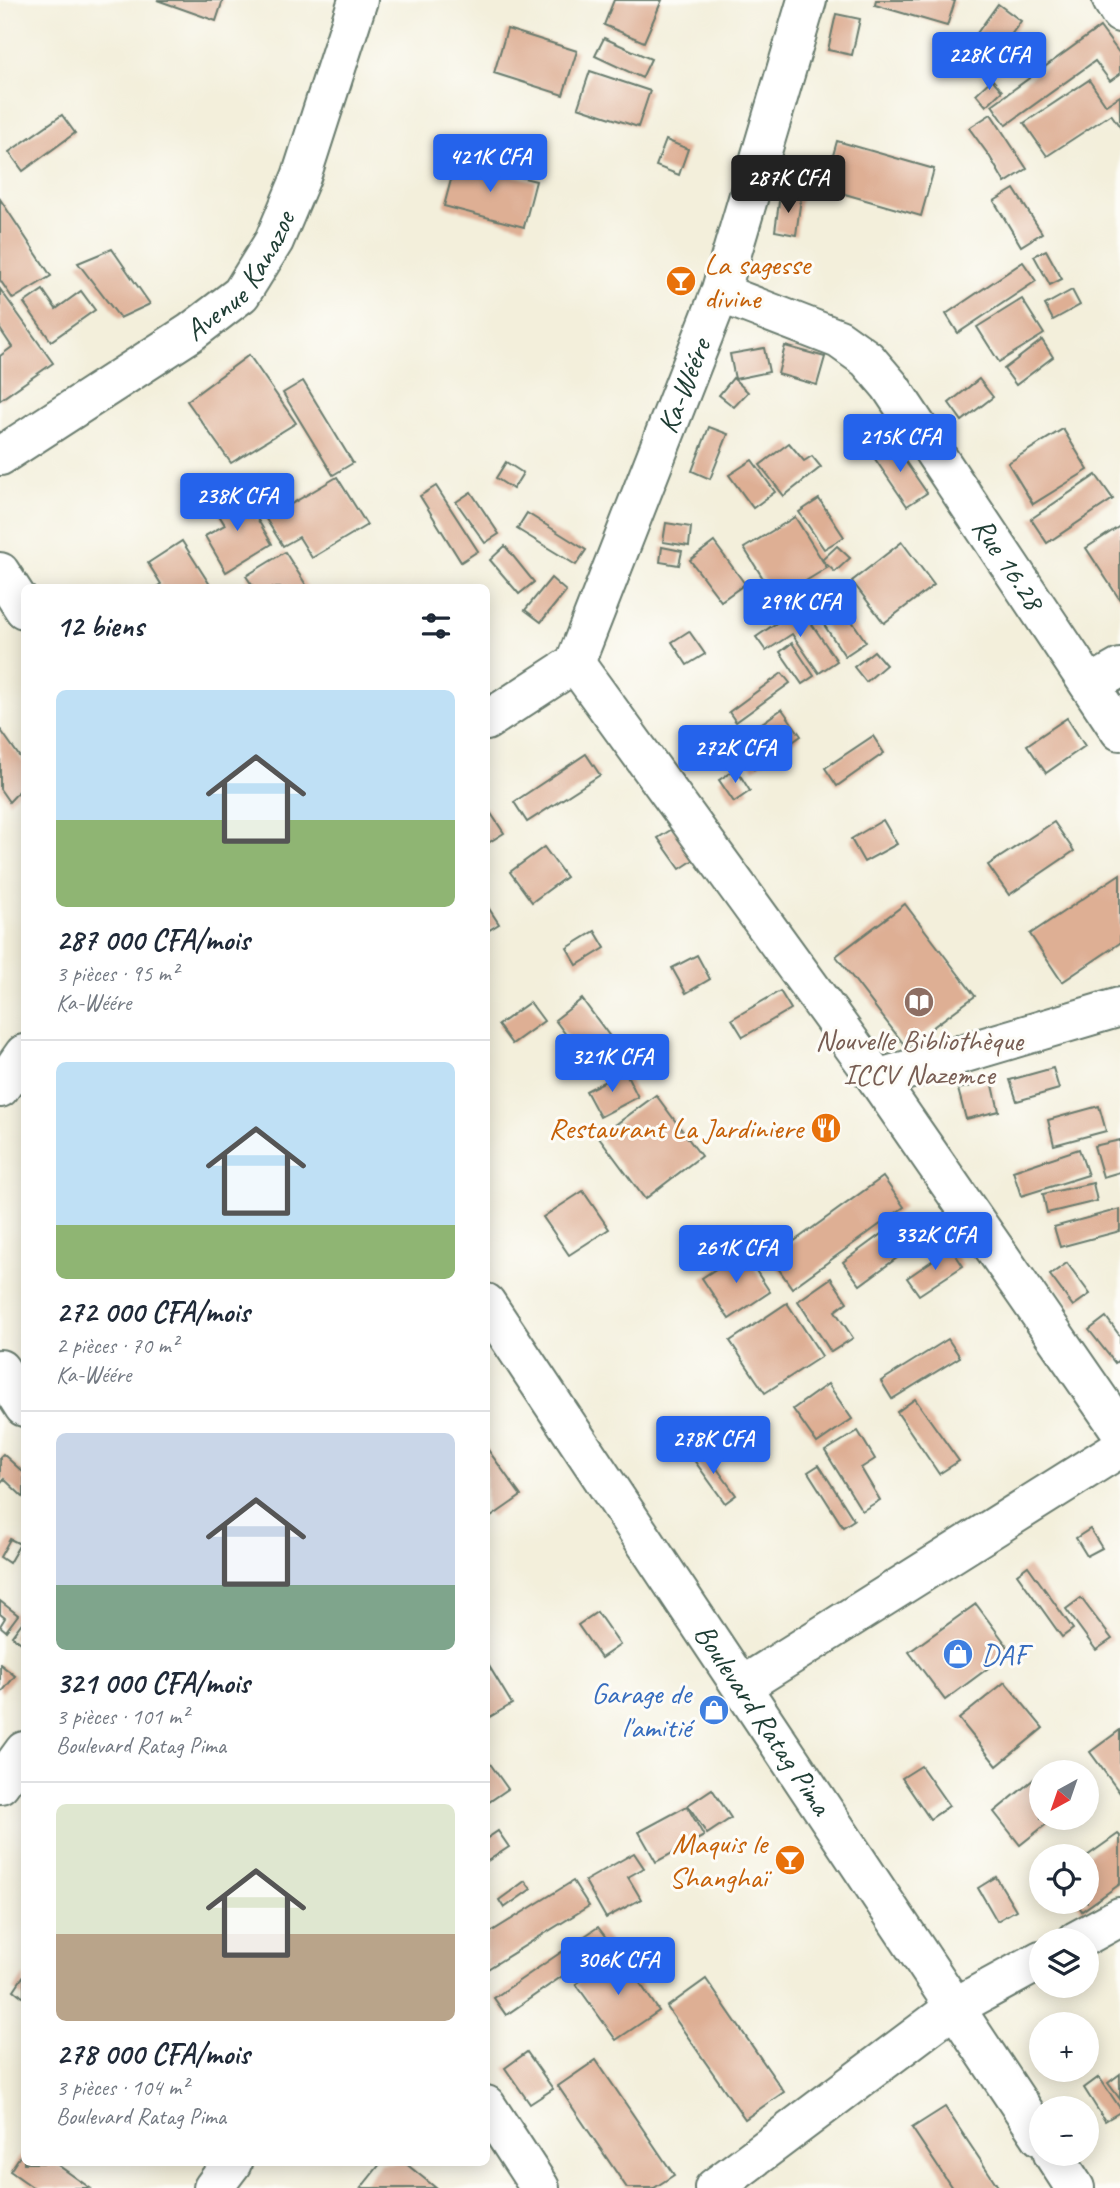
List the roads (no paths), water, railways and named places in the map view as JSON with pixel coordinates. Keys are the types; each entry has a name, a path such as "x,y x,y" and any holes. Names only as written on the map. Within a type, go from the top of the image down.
{"street":[{"name":"Avenue Kanazoe","path":"0,456 190,333 241,294 274,241 301,177 358,0"},
{"name":"Ka-Wéére","path":"575,663 720,293 807,0"},
{"path":"1112,0 1120,13"},
{"name":"Rue 16.28","path":"720,293 839,339 867,359 890,386 1105,677 1120,731"},
{"path":"0,572 21,604"},
{"path":"490,718 575,663 877,1079 1120,1430"},
{"path":"877,1079 1120,1007"},
{"path":"0,1088 21,1058"},
{"name":"Boulevard Ratag Pima","path":"490,1309 1029,2119"},
{"path":"0,1369 21,1402"},
{"path":"742,1686 1120,1448"},
{"path":"0,1784 21,1755"},
{"path":"1099,1928 1120,1917"},
{"path":"714,2188 955,2007 1029,1967"},
{"path":"490,2111 540,2188"},
{"path":"213,2188 230,2166"},
{"path":"1061,2166 1075,2188"}],"place":[{"name":"La sagesse divine","path":"681,281"},
{"name":"Nouvelle Bibliothèque ICCV Nazemce","path":"919,1002"},
{"name":"Restaurant La Jardiniere","path":"826,1128"},
{"name":"DAF","path":"958,1654"},
{"name":"Garage de l'amitié","path":"714,1710"},
{"name":"Maquis le Shanghaï","path":"790,1860"}]}
